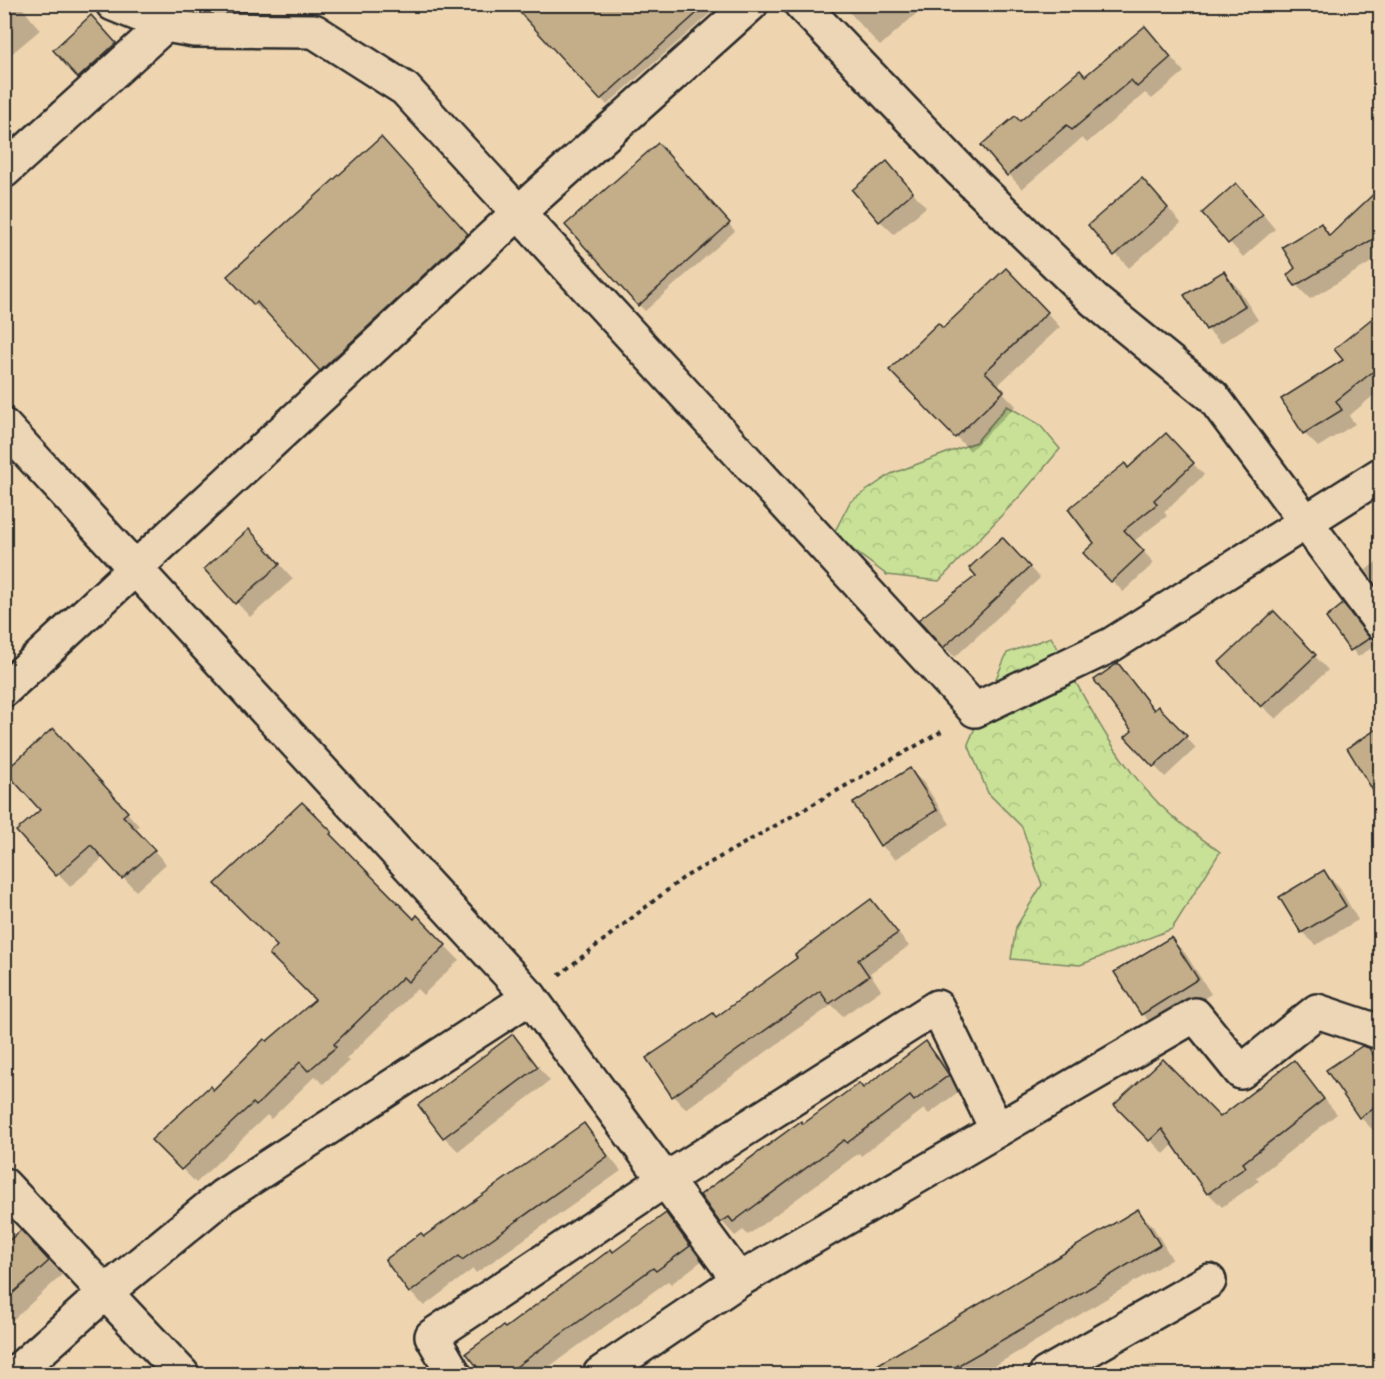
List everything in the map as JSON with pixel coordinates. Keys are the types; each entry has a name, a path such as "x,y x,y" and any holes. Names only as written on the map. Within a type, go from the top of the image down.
{"street":[{"path":"113,4 165,25 194,30 314,31 405,89 975,710 1111,645 1380,475"},
{"path":"4,690 138,569 518,213 751,4"},
{"path":"801,4 961,171 1095,301 1214,397 1380,622"},
{"path":"4,171 165,25"},
{"path":"4,426 530,997 739,1280"},
{"path":"14,1374 106,1292 223,1196 530,997"},
{"path":"454,1374 432,1336 665,1180 937,1007 997,1130"},
{"path":"600,1374 739,1280 1195,1015 1241,1072 1317,1011 1377,1031 1380,1029"},
{"path":"10,1203 106,1292 182,1374"},
{"path":"1046,1374 1209,1281"}],"path":[{"path":"530,997 683,878 975,710"}],"green space":[{"path":"1007,406 1039,424 1060,449 1021,495 939,581 887,575 833,535 850,502 891,474 976,442"},
{"path":"1051,637 1104,732 1135,777 1172,816 1220,852 1172,929 1080,965 1011,959 1016,927 1042,885 1022,827 988,793 968,744 1007,653"}],"building":[{"path":"512,4 707,4 600,100"},
{"path":"91,15 116,43 78,78 53,50"},
{"path":"1145,26 1171,57 1137,87 1131,80 1072,130 1067,125 1007,176 981,145 1015,116 1020,121 1080,70 1085,76"},
{"path":"381,137 468,234 320,371 257,302 254,305 227,276"},
{"path":"658,143 730,223 638,306 565,225"},
{"path":"887,161 913,192 879,222 852,190"},
{"path":"1142,178 1168,208 1114,256 1088,225"},
{"path":"1236,183 1263,214 1228,244 1202,213"},
{"path":"1380,188 1380,235 1295,286 1287,275 1295,268 1282,247 1321,223 1329,236"},
{"path":"1006,268 1048,312 985,372 1004,391 955,438 889,370 938,323 943,328"},
{"path":"1224,271 1245,306 1206,330 1184,295"},
{"path":"1380,312 1380,366 1336,401 1342,410 1303,434 1281,399 1343,360 1334,349"},
{"path":"1166,433 1194,463 1154,500 1157,504 1124,530 1144,551 1111,582 1083,553 1094,543 1068,509 1125,463 1128,468"},
{"path":"249,529 280,564 235,604 204,569"},
{"path":"1002,537 1030,567 943,648 918,620 976,576 969,568"},
{"path":"1343,604 1370,638 1350,651 1326,618"},
{"path":"1274,611 1316,655 1261,707 1219,662"},
{"path":"1118,663 1154,710 1158,706 1187,736 1153,767 1125,737 1132,731 1094,680"},
{"path":"1380,727 1380,802 1347,748"},
{"path":"53,728 128,812 123,816 155,850 122,879 91,845 56,876 16,831 40,810 5,771"},
{"path":"910,768 937,810 880,846 853,803"},
{"path":"302,802 332,832 330,834 414,919 417,915 446,945 408,982 403,977 334,1044 336,1047 308,1071 300,1062 256,1106 253,1103 181,1170 151,1140 210,1086 213,1090 264,1039 267,1041 315,1000 269,954 277,946 215,884"},
{"path":"1324,870 1346,906 1301,933 1279,897"},
{"path":"871,899 898,933 858,960 869,976 829,1004 820,991 672,1097 646,1058 713,1013 716,1017 797,958 795,955"},
{"path":"1171,937 1198,979 1141,1015 1114,972"},
{"path":"513,1034 538,1067 443,1138 418,1105"},
{"path":"926,1041 949,1075 914,1101 910,1096 847,1143 844,1140 733,1222 729,1217 720,1223 700,1195 801,1121 803,1124 859,1083 863,1088"},
{"path":"1362,1046 1369,1048 1380,1065 1380,1103 1359,1118 1326,1070"},
{"path":"1163,1059 1220,1117 1294,1060 1324,1099 1243,1163 1246,1167 1207,1194 1162,1129 1149,1141 1114,1105"},
{"path":"584,1123 608,1156 462,1260 459,1256 409,1293 385,1260 421,1233 424,1236"},
{"path":"1138,1209 1160,1245 1042,1317 943,1374 862,1374"},
{"path":"666,1213 690,1246 656,1271 653,1268 506,1374 483,1374 466,1353 503,1326 505,1328 611,1249 613,1252"},
{"path":"21,1230 49,1261 4,1301 4,1245"}]}
